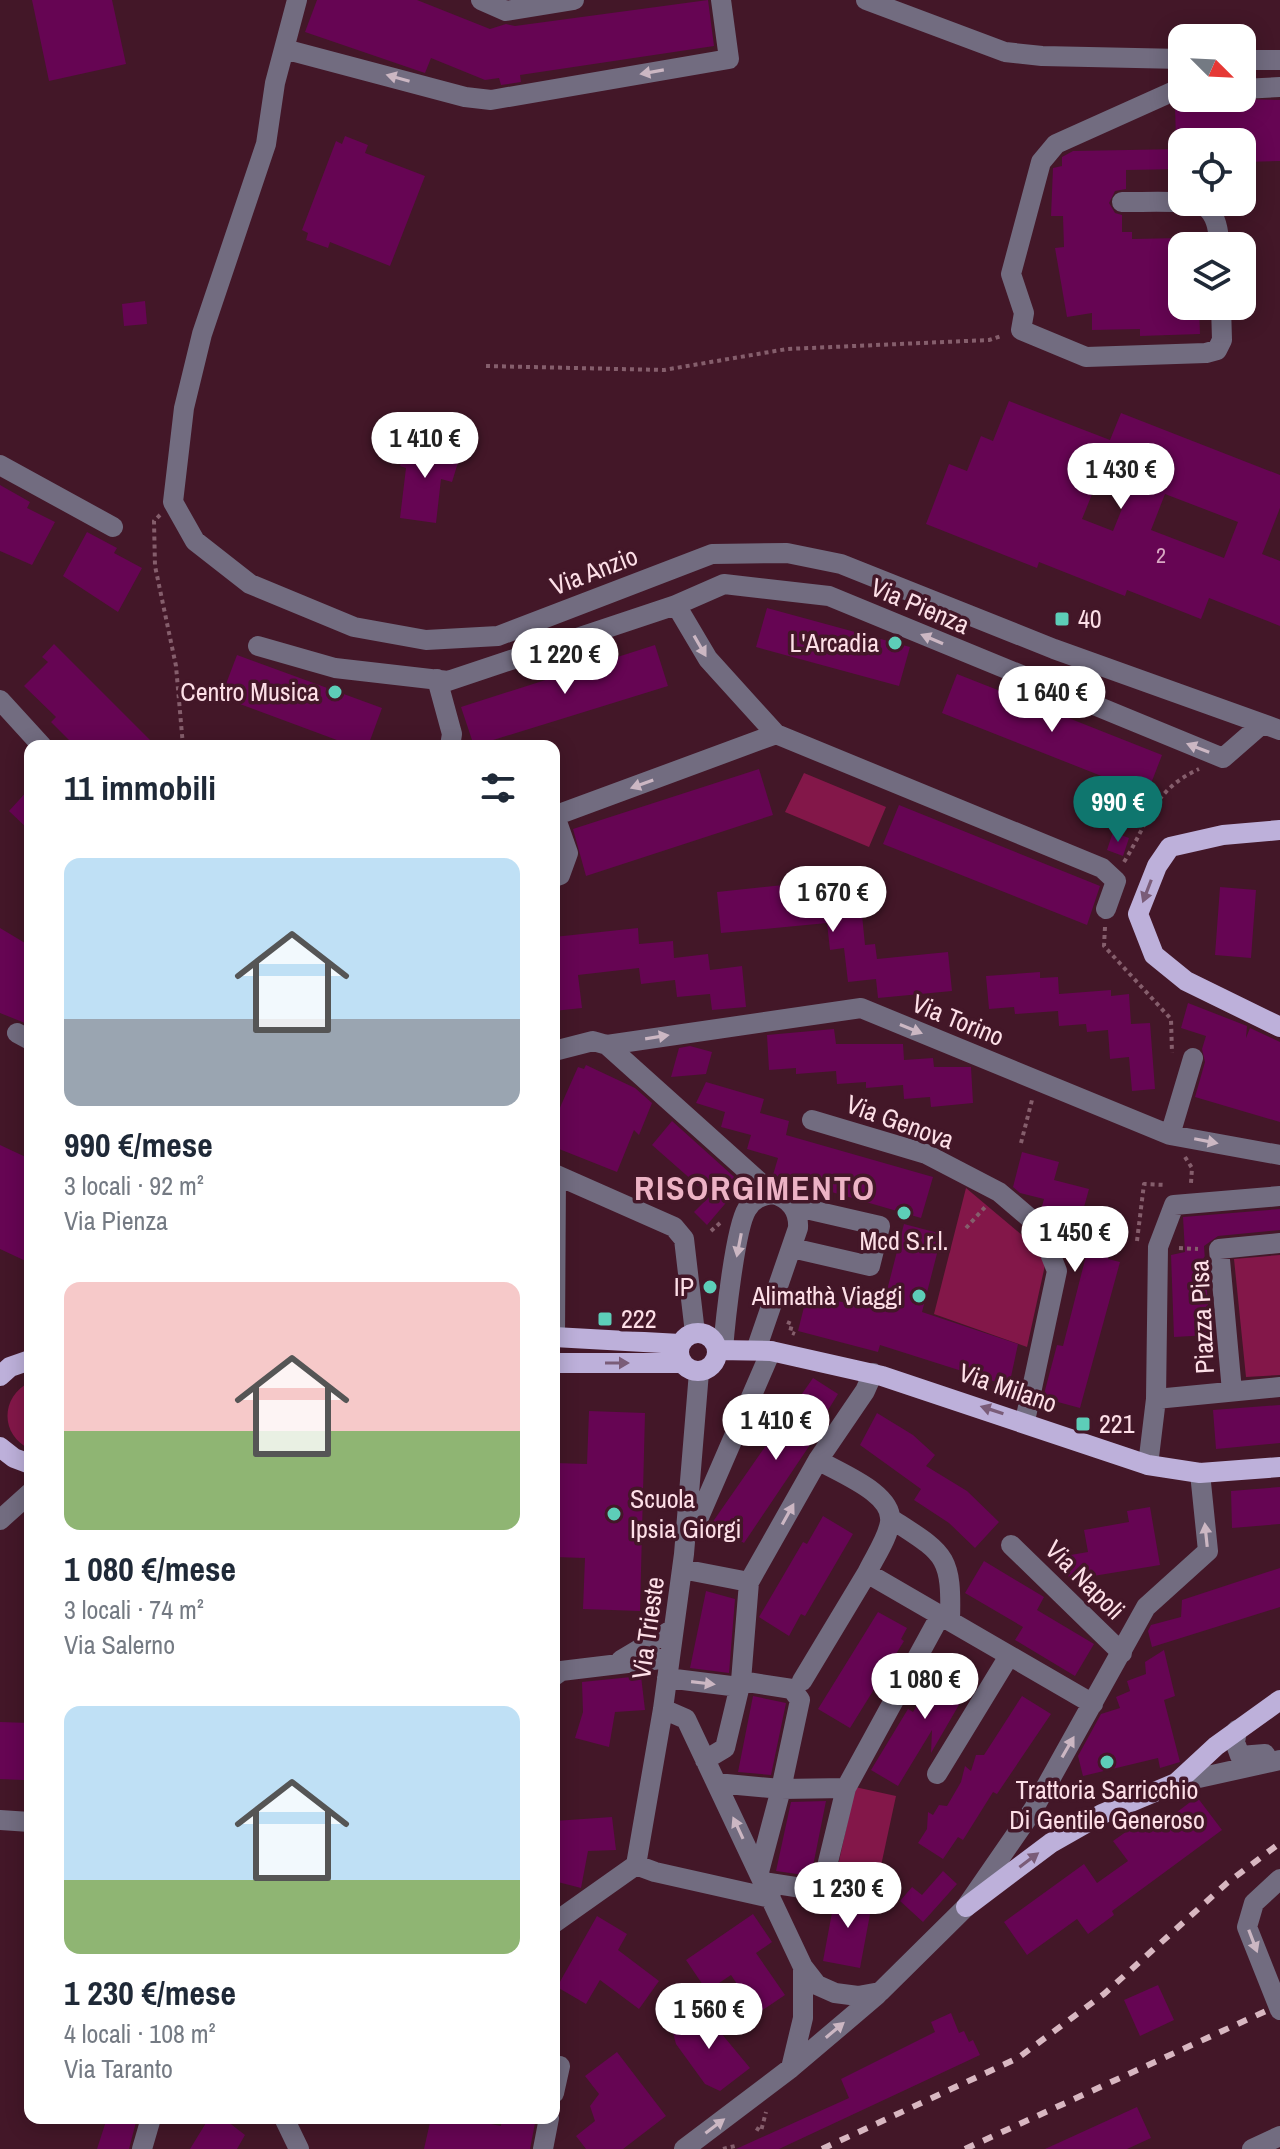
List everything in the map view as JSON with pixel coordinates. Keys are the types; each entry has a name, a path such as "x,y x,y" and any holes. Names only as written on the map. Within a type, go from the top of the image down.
{"main road":[{"path":"1280,830 1223,835 1170,847 1157,866 1138,914 1154,955 1186,981 1280,1027"},
{"path":"560,1338 688,1353 709,1369 720,1350 710,1336 688,1353 560,1363"},
{"name":"Via Milano","path":"720,1350 764,1351 873,1373 1025,1421 1148,1465 1200,1473 1280,1467"},
{"path":"0,1358 24,1361"},
{"path":"0,1376 24,1363"},
{"path":"0,1447 24,1462"},
{"path":"966,1907 1051,1843 1102,1814 1176,1783 1237,1730 1280,1700"}],"street":[{"path":"173,502 184,408 195,363 266,144 297,0"},
{"path":"481,0 506,11 574,0"},
{"path":"284,49 465,97 491,100 729,59 721,0"},
{"path":"866,0 1005,52 1042,56 1168,59"},
{"path":"1256,60 1280,60"},
{"path":"1256,88 1280,87"},
{"path":"1168,94 1056,144 1041,162 1011,274 1024,313 1021,330 1086,357 1206,353 1217,350 1222,340 1221,320"},
{"path":"1122,202 1196,203 1209,210 1219,232"},
{"path":"0,465 113,527"},
{"name":"Via Anzio","path":"173,502 195,541 250,584 354,627 426,640 498,636 712,554 787,553 841,564 1054,649 1271,727"},
{"name":"Via Pienza","path":"258,646 335,668 448,681 676,605 724,584 829,596 1223,758"},
{"path":"676,605 708,659 776,734 1102,868 1116,881 1106,909"},
{"path":"437,679 451,740"},
{"path":"0,700 37,740"},
{"path":"1223,758 1271,727"},
{"path":"560,814 776,734"},
{"path":"560,832 568,853 560,875"},
{"name":"Via Torino","path":"560,1049 593,1041 607,1045 861,1008 1170,1135 1280,1155"},
{"path":"607,1045 773,1194 793,1206 880,1226 870,1266 792,1248"},
{"path":"1170,1135 1182,1058"},
{"name":"Via Genova","path":"812,1120 926,1154 999,1192 1039,1226 1057,1271 1025,1421"},
{"name":"Via Trieste","path":"560,1176 674,1227 684,1239 688,1353 683,1562 663,1709 636,1865"},
{"path":"720,1350 744,1215 754,1200 773,1194"},
{"path":"1148,1465 1156,1399 1158,1247 1174,1205 1280,1196"},
{"name":"Via Trieste","path":"683,1562 764,1351 769,1318 799,1219 793,1206"},
{"name":"Piazza Pisa","path":"1232,1391 1219,1249 1280,1243"},
{"path":"705,1760 725,1748 740,1684 749,1582 818,1460 865,1391 873,1373"},
{"path":"1156,1399 1280,1387"},
{"path":"802,1681 867,1573 890,1518 889,1508 879,1497 818,1460"},
{"path":"684,2149 791,2068 880,1992 966,1907 1033,1810 1146,1607 1208,1551 1200,1473"},
{"path":"0,1520 24,1498"},
{"path":"560,1919 636,1865 655,1872 821,1891 846,1788 945,1618 947,1563 936,1548 890,1518"},
{"name":"Via Napoli","path":"1011,1545 1122,1653"},
{"path":"683,1562 749,1582"},
{"path":"867,1573 1093,1704"},
{"path":"614,1664 673,1629"},
{"path":"937,1774 1009,1656"},
{"path":"560,1672 614,1664 668,1668 798,1693 800,1700 764,1884"},
{"path":"663,1709 686,1719 803,1967 817,1985 835,1993 858,1996 880,1992"},
{"path":"1237,1730 1235,1742 1240,1756 1251,1758 1280,1750"},
{"path":"1176,1783 1280,1760"},
{"path":"716,1783 781,1789 846,1788"},
{"path":"0,1820 24,1822"},
{"path":"1280,1879 1254,1903 1247,1927 1280,2010"},
{"path":"791,2068 803,2018 803,1967"},
{"path":"142,2149 149,2124"},
{"path":"543,2149 548,2124"},
{"path":"1252,2149 1280,2136"}],"path":[{"path":"486,366 664,370 787,349 989,340 1021,330"},
{"path":"173,502 154,521 155,566 176,666 182,740"},
{"path":"1102,868 1126,862 1147,813 1183,776 1223,758"},
{"path":"1106,909 1104,946 1171,1019 1182,1058"},
{"path":"1021,1143 1036,1086"},
{"path":"966,1228 999,1192"},
{"path":"1158,1247 1219,1249"},
{"path":"769,1318 792,1324 790,1332 804,1336"},
{"path":"756,2128 761,2131 768,2106"},
{"path":"723,2149 735,2146 737,2149"}],"shaded area":[{"path":"804,773 886,807 869,847 785,812"},
{"path":"966,1188 1047,1256 1027,1347 934,1314"},
{"path":"1280,1255 1280,1375 1246,1377 1234,1259"},
{"path":"24,1386 24,1445 13,1435 8,1416 13,1397"},
{"path":"855,1787 896,1796 879,1875 838,1866"}],"building":[{"path":"32,0 112,0 126,64 49,81"},
{"path":"317,0 417,0 490,29 506,24 515,26 708,0 714,46 520,75 521,82 501,85 499,78 485,80 431,58 425,73 305,32"},
{"path":"1256,99 1280,100 1280,161 1256,162 1256,128 1176,128 1175,112 1256,112"},
{"path":"345,136 368,145 365,153 425,176 390,266 330,242 328,248 306,240 308,233 302,230 336,141 342,144"},
{"path":"1168,149 1168,169 1126,170 1126,189 1115,191 1109,203 1115,213 1122,215 1122,232 1132,232 1132,239 1168,238 1168,320 1200,320 1200,334 1140,336 1140,329 1092,330 1092,313 1067,317 1055,248 1064,247 1063,216 1051,216 1053,168 1062,166 1062,157 1073,151"},
{"path":"145,301 147,324 124,326 122,304"},
{"path":"1009,401 1110,440 1121,413 1280,475 1280,508 1262,554 1280,561 1280,626 1209,598 1201,619 1127,590 1125,596 1039,562 1037,568 926,524 949,464 967,471 981,436 993,441","holes":["1101,472 1132,484 1113,531 1082,519","1165,494 1238,522 1224,558 1151,530"]},
{"path":"408,440 460,456 452,482 441,479 436,523 400,518 406,468 400,466"},
{"path":"0,485 30,502 27,508 55,522 32,565 0,551"},
{"path":"87,532 117,548 114,553 142,568 118,612 63,576"},
{"path":"767,608 910,647 899,686 756,647"},
{"path":"54,644 150,740 69,740 51,722 56,717 24,686 48,662 42,657"},
{"path":"655,645 668,686 493,740 472,740 461,707"},
{"path":"237,655 382,708 370,740 337,740 221,697"},
{"path":"957,674 1162,755 1147,794 942,713"},
{"path":"759,769 773,815 586,876 573,829"},
{"path":"24,795 24,825 9,811"},
{"path":"899,805 1100,886 1087,925 883,844"},
{"path":"1113,832 1129,838 1123,856 1107,850"},
{"path":"840,879 844,917 862,915 865,945 875,944 877,959 948,952 952,991 878,998 876,979 848,982 844,948 830,950 827,923 721,933 717,892"},
{"path":"1220,887 1256,890 1251,958 1215,955"},
{"path":"0,928 24,942 24,1023 0,1013"},
{"path":"638,928 639,944 673,941 674,958 708,954 710,970 742,966 746,1007 712,1010 710,994 677,997 675,980 641,984 639,968 578,975 582,1008 560,1010 560,936"},
{"path":"1040,972 1040,978 1058,977 1059,994 1111,990 1111,996 1129,994 1131,1024 1150,1023 1155,1089 1132,1091 1129,1057 1110,1059 1108,1030 1087,1032 1086,1024 1059,1026 1058,1011 1015,1014 1014,1007 989,1009 986,976"},
{"path":"1188,1003 1247,1026 1246,1038 1250,1028 1280,1042 1280,1122 1195,1097 1205,1062 1202,1049 1206,1036 1181,1028"},
{"path":"834,1029 836,1044 903,1044 904,1060 933,1058 934,1067 971,1067 973,1103 931,1107 930,1097 904,1099 903,1085 866,1088 866,1082 837,1084 836,1071 796,1074 796,1068 769,1070 767,1035"},
{"path":"690,1046 712,1052 706,1074 671,1077 679,1048"},
{"path":"586,1065 635,1088 652,1103 639,1135 634,1130 617,1172 560,1149 560,1108 578,1067 584,1069"},
{"path":"706,1082 764,1099 760,1113 789,1121 786,1135 933,1177 921,1218 773,1175 778,1158 747,1149 751,1135 721,1127 725,1112 696,1103"},
{"path":"672,1121 742,1184 707,1225 694,1212 710,1196 652,1145"},
{"path":"0,1145 24,1156 24,1260 0,1249"},
{"path":"1022,1152 1059,1162 1054,1180 1089,1189 1084,1207 1119,1216 1108,1259 1120,1262 1080,1408 1043,1398 1057,1345 1063,1346 1088,1248 1071,1244 1076,1225 1049,1218 1041,1210 1044,1199 1020,1193 1013,1187"},
{"path":"1280,1209 1280,1230 1218,1236 1204,1246 1210,1335 1174,1337 1171,1255 1185,1252 1183,1217"},
{"path":"904,1224 942,1234 922,1312 1018,1344 1009,1386 880,1345 878,1352 798,1331 807,1295 882,1310"},
{"path":"813,1378 838,1394 825,1415 828,1418 744,1543 712,1523"},
{"path":"1280,1405 1280,1443 1216,1449 1213,1410"},
{"name":"Scuola Ipsia Giorgi","path":"589,1411 645,1413 640,1611 583,1609 585,1558 560,1557 560,1463 587,1464"},
{"path":"877,1413 913,1435 935,1455 926,1466 967,1491 999,1522 975,1548 949,1523 914,1500 921,1489 860,1445"},
{"path":"1280,1487 1280,1524 1232,1528 1231,1491"},
{"path":"1150,1507 1160,1565 1069,1580 1065,1556 1088,1552 1084,1530 1129,1522 1127,1511"},
{"path":"823,1516 853,1534 805,1616 801,1614 789,1636 759,1617 803,1542 807,1544"},
{"path":"984,1561 1044,1597 1037,1610 1094,1644 1075,1676 1015,1640 1023,1627 965,1593"},
{"path":"1280,1568 1280,1607 1152,1647 1148,1631 1151,1625 1181,1617 1182,1600"},
{"path":"706,1591 735,1599 729,1673 690,1668"},
{"path":"878,1612 907,1628 901,1639 904,1641 850,1728 818,1709"},
{"path":"1164,1650 1175,1696 1164,1700 1180,1762 1160,1768 1158,1758 1083,1776 1078,1756 1101,1714 1120,1708 1116,1697 1130,1691 1127,1681 1146,1674 1145,1662"},
{"path":"953,1657 978,1672 931,1753 932,1730 898,1786 871,1770 908,1709 913,1712 932,1680 937,1683"},
{"path":"641,1676 645,1710 615,1712 609,1747 575,1738 583,1712 582,1682"},
{"path":"753,1696 786,1703 771,1775 738,1772"},
{"path":"1022,1696 1051,1714 997,1794 993,1792 963,1840 958,1837 943,1859 918,1843 927,1829 928,1812 933,1815 939,1805 947,1806 961,1782 965,1766 971,1771 976,1755 984,1755"},
{"path":"0,1722 24,1723 24,1780 0,1779"},
{"path":"1197,1797 1222,1830 1112,1911 1114,1915 1088,1934 1077,1919 1027,1955 1004,1922 1084,1864 1097,1883 1128,1861 1113,1841 1140,1822 1149,1833"},
{"path":"826,1801 811,1876 776,1871 791,1802"},
{"path":"612,1817 616,1850 588,1851 581,1888 560,1883 560,1821"},
{"path":"943,1871 957,1884 923,1922 900,1901 912,1887 922,1895"},
{"path":"836,1891 873,1898 860,1968 823,1961"},
{"path":"753,1914 772,1942 756,1953 785,1995 757,2014 731,1975 707,1991 686,1960"},
{"path":"597,1916 627,1934 618,1950 659,1981 639,2009 600,1980 586,2004 560,1989 560,1982"},
{"path":"1158,1985 1174,2020 1140,2036 1124,2000"},
{"path":"696,2010 711,2021 750,2068 720,2091 705,2084 676,2044 672,2029"},
{"path":"951,2013 959,2033 964,2031 969,2042 973,2040 980,2055 779,2149 736,2149 849,2098 841,2079 935,2032 931,2022"},
{"path":"617,2052 666,2116 623,2149 586,2149 576,2136 595,2121 590,2106 599,2094 585,2076"},
{"path":"1137,2107 1151,2138 1127,2149 1045,2149"},
{"path":"105,2124 135,2124 129,2149 97,2149"},
{"path":"205,2124 231,2124 245,2135 237,2149 190,2149"},
{"path":"430,2124 535,2124 530,2149 424,2149"}],"railway":[{"path":"822,2149 1018,2058 1104,1994 1227,1883 1280,1843"},
{"path":"965,2149 1266,2011"}],"place":[{"name":"40","path":"1062,619"},
{"name":"L'Arcadia","path":"895,643"},
{"name":"Centro Musica","path":"335,692"},
{"name":"Mcd S.r.l.","path":"904,1213"},
{"name":"IP","path":"710,1287"},
{"name":"Alimathà Viaggi","path":"919,1296"},
{"name":"222","path":"605,1319"},
{"name":"221","path":"1083,1424"},
{"name":"Scuola Ipsia Giorgi","path":"614,1514"},
{"name":"Trattoria Sarricchio Di Gentile Generoso","path":"1107,1762"}],"district":[{"name":"RISORGIMENTO","path":"755,1188"}]}
